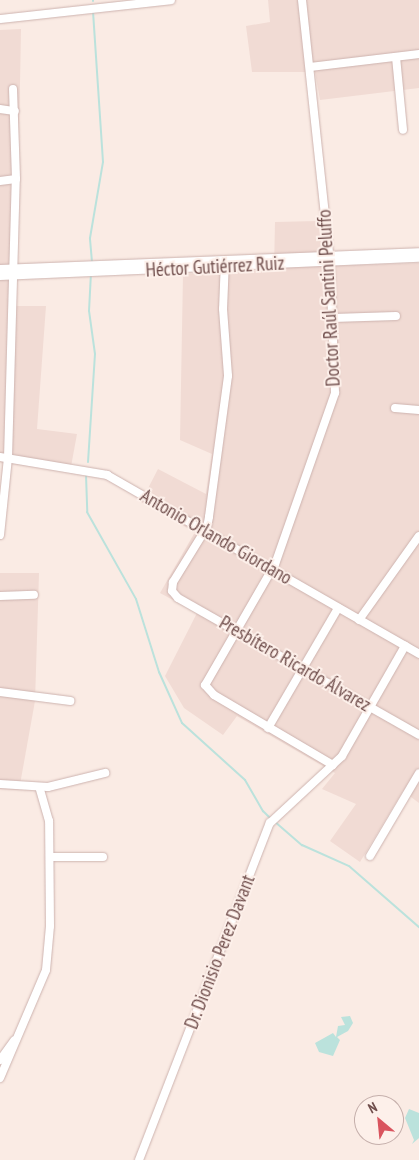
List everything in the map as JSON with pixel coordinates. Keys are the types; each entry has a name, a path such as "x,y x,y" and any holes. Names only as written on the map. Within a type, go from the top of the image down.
{"street":[{"path":"0,19 171,0"},
{"name":"Doctor Raúl Santini Peluffo","path":"268,728 206,687 208,677 273,569 334,400 330,262 302,0"},
{"path":"310,66 419,54"},
{"path":"396,57 403,130"},
{"path":"0,535 10,365 16,179 14,89"},
{"path":"0,109 15,111"},
{"path":"0,181 16,179"},
{"name":"Héctor Gutiérrez Ruiz","path":"13,272 419,252"},
{"name":"Héctor Gutiérrez Ruiz","path":"225,263 330,262 419,258"},
{"path":"205,530 209,517 228,376 223,309 225,263"},
{"path":"0,270 13,272"},
{"path":"0,276 13,272"},
{"path":"333,318 396,316"},
{"path":"0,364 10,365"},
{"path":"395,408 419,410"},
{"name":"Antonio Orlando Giordano","path":"4,458 101,473 205,530 419,654"},
{"name":"Presbítero Ricardo Álvarez","path":"205,530 173,582 172,591 176,596 237,629 419,735"},
{"path":"359,620 419,536"},
{"path":"0,596 34,595"},
{"path":"333,765 268,728 338,608"},
{"name":"Dr. Dionisio Perez Davant","path":"139,1160 270,823 333,765 405,646"},
{"path":"0,692 70,702"},
{"path":"0,784 39,787 67,785 105,773"},
{"path":"370,856 419,774"},
{"path":"0,1078 46,970 50,926 49,821 39,787"},
{"path":"50,857 103,858"},
{"path":"0,1060 20,1034"}],"shaded area":[{"path":"268,0 419,0 419,88 320,100 315,72 252,72 246,26 270,22"},
{"path":"21,29 16,306 46,306 37,429 77,434 70,472 0,462 0,30"},
{"path":"318,221 325,266 419,263 419,803 403,791 360,862 330,841 356,804 322,789 335,773 237,716 223,735 184,708 165,676 197,613 160,593 195,532 141,502 158,469 206,494 212,454 180,440 183,274 274,270 275,222"},
{"path":"0,573 39,573 35,701 19,790 0,789"}],"water":[{"path":"350,1016 353,1023 348,1031 337,1037 340,1040 333,1056 319,1052 315,1043 333,1033 336,1037 338,1026 345,1025 341,1017"},
{"path":"409,1109 419,1113 419,1138 412,1144 414,1140 405,1118"}],"waterway":[{"path":"92,262 90,238 103,162 93,13"},
{"path":"88,462 95,354 89,311 91,277"},
{"path":"86,475 87,512 136,599 159,672 182,723 245,780 263,811 270,818"},
{"path":"274,821 302,845 349,866 419,927"}]}
